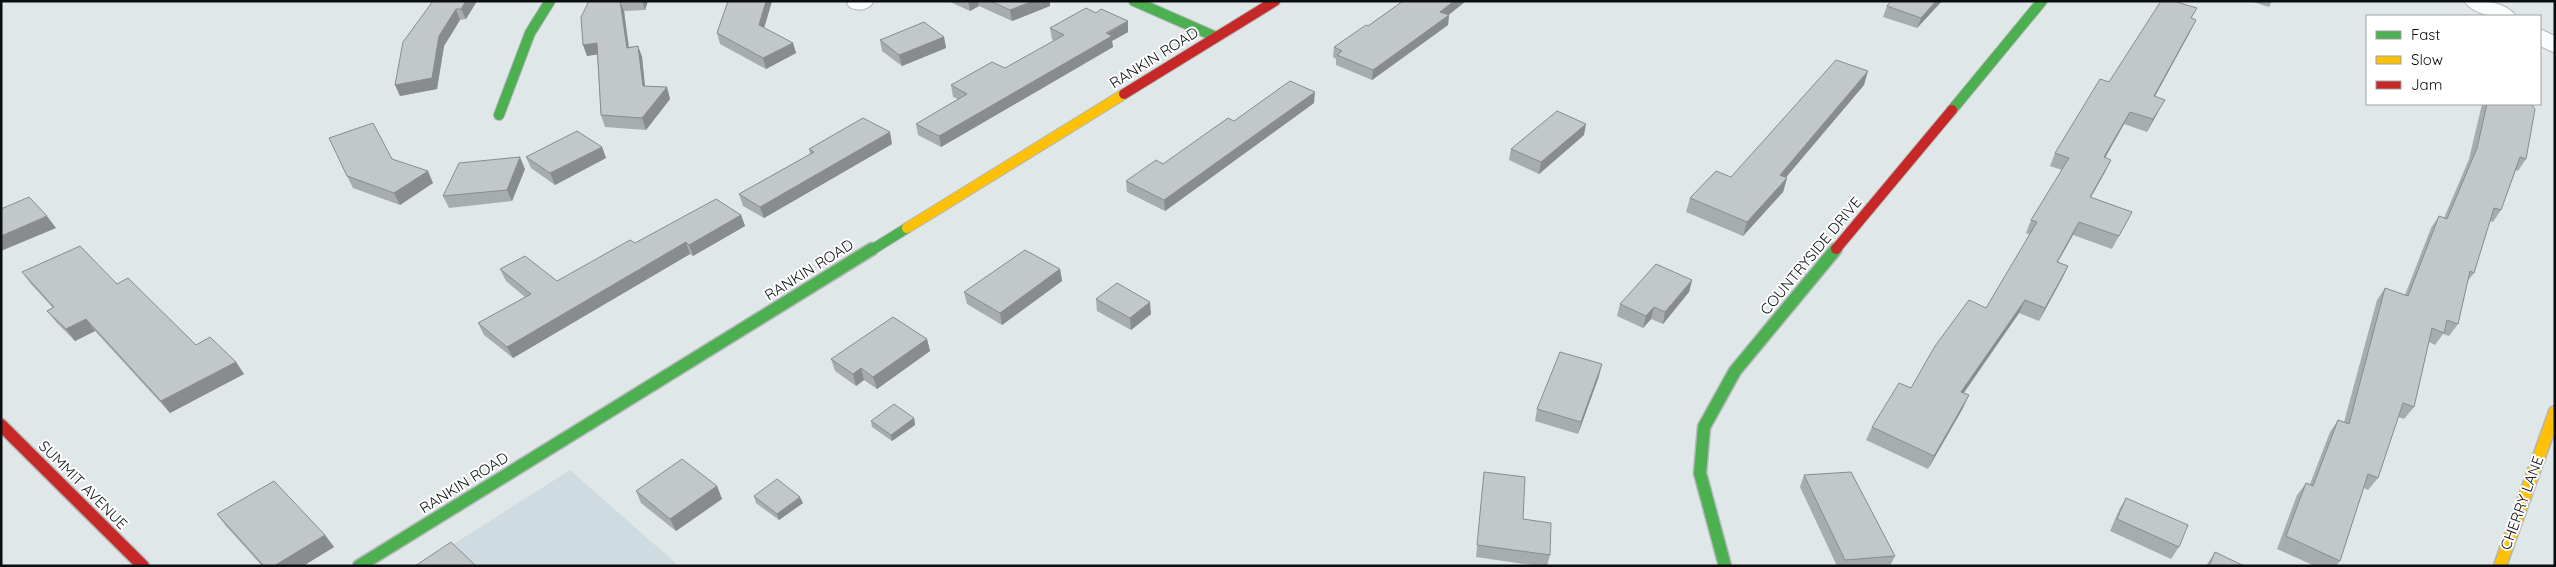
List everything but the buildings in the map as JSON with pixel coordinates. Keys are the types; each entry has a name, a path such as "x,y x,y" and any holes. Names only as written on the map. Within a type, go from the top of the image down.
{"street":[{"path":"499,115 530,33 550,1"},
{"path":"1134,1 1216,37"},
{"name":"RANKIN ROAD","path":"359,566 1275,1"},
{"name":"COUNTRYSIDE DRIVE","path":"1725,566 1700,473 1704,427 1730,379 2042,1"},
{"path":"2474,1 2502,15"},
{"path":"2541,37 2555,46"},
{"name":"CHERRY LANE","path":"2500,566 2555,412"},
{"name":"SUMMIT AVENUE","path":"1,425 143,566"}],"shaded area":[{"path":"570,470 679,566 419,566"}],"traffic: fast":[{"path":"499,115 530,33 550,1"},
{"path":"1134,1 1216,37"},
{"path":"1952,110 2042,1"},
{"path":"359,566 907,228"},
{"path":"1725,566 1700,473 1704,427 1735,371 1836,249"}],"traffic: slow":[{"path":"907,228 1124,94"},
{"path":"2500,566 2555,412"}],"traffic: jam":[{"path":"1124,94 1275,1"},
{"path":"1836,249 1952,110"},
{"path":"1,425 143,566"}]}
